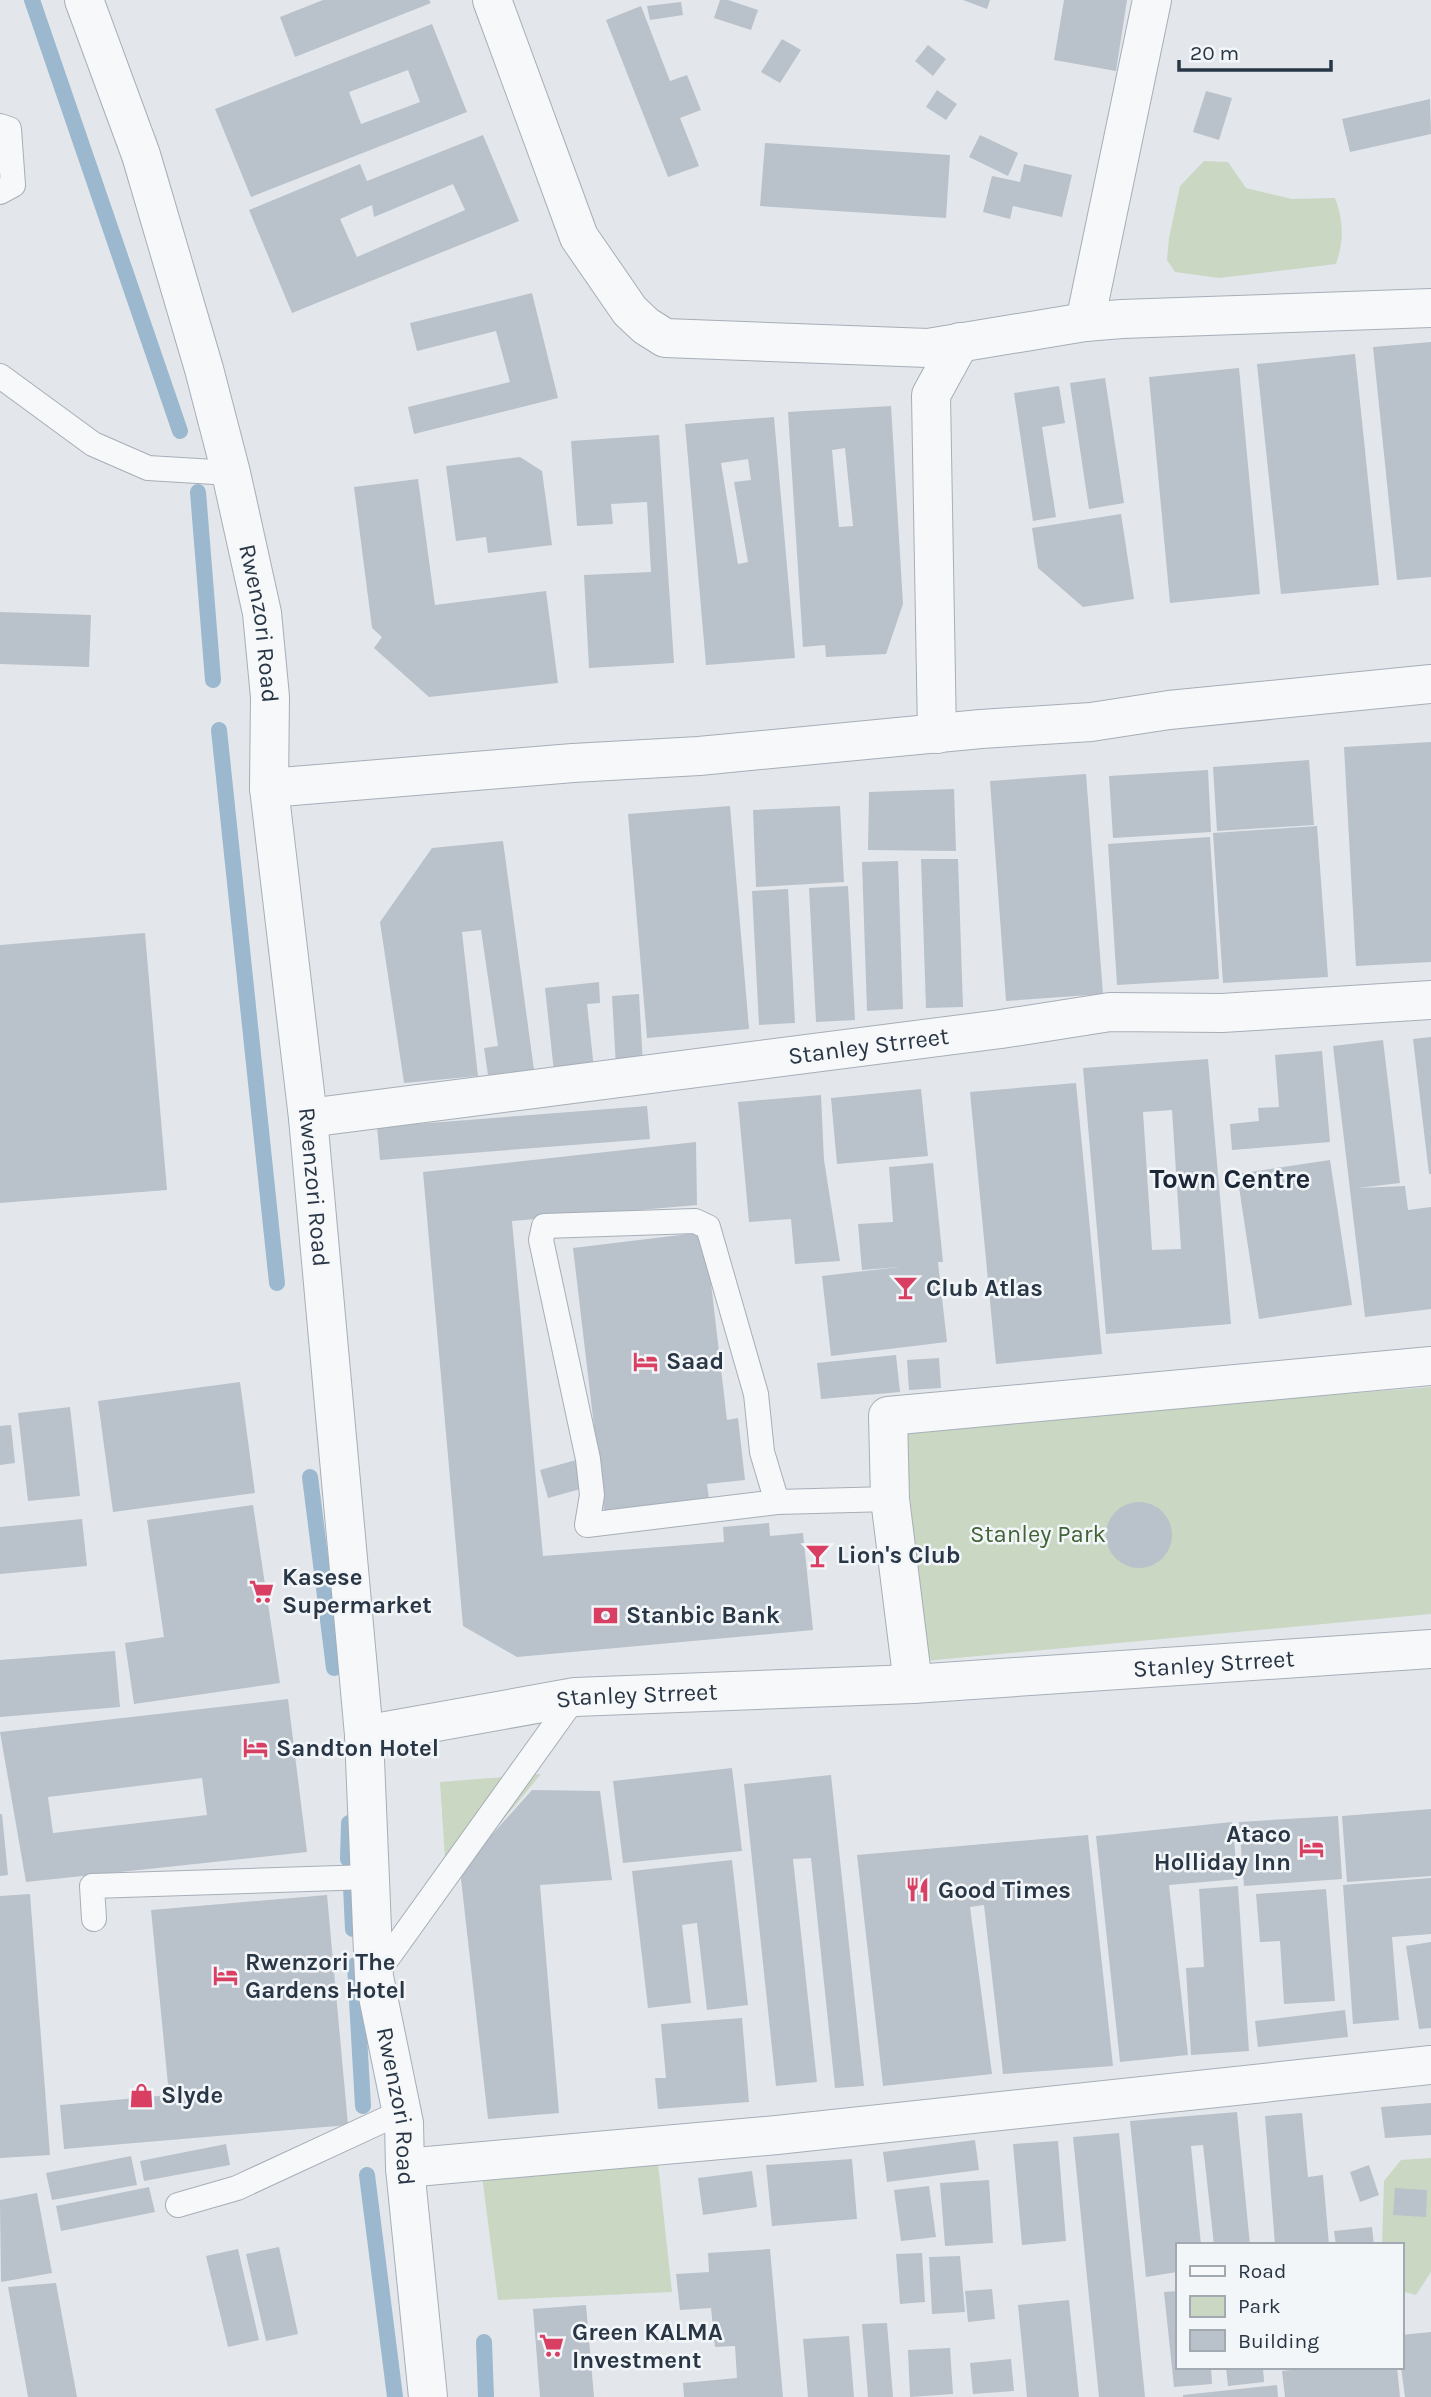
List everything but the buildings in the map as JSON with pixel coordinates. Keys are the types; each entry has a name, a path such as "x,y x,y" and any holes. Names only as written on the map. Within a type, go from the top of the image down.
{"street":[{"name":"Rwenzori Road","path":"84,0 141,155 204,369 262,613 270,697 270,788 307,1118 364,1735 374,1977 404,2123 405,2168 428,2397"},
{"path":"492,0 579,237 630,311 646,326 665,338 928,348 1122,318 1431,308"},
{"path":"1085,322 1152,0"},
{"path":"937,734 931,395 960,342"},
{"path":"892,345 931,395"},
{"path":"270,788 573,763 699,756 1091,722 1169,710 1431,684"},
{"name":"Stanley Strreet","path":"307,1118 1110,1013 1222,1013 1431,1000"},
{"path":"913,1684 890,1499 888,1416 1431,1366"},
{"name":"Stanley Strreet","path":"364,1735 575,1697 913,1684 1431,1649"},
{"path":"405,2168 777,2135 1431,2065"}],"lane":[{"path":"0,125 9,129 13,185 0,192"},
{"path":"0,376 93,444 148,468 230,473"},
{"path":"776,1502 762,1452 756,1394 708,1227 695,1221 544,1226 541,1240 588,1459 593,1495 587,1525 776,1502 890,1499"},
{"path":"374,1977 575,1697"},
{"path":"94,1920 92,1886 370,1877"},
{"path":"178,2205 237,2188 386,2119 404,2123"}],"green space":[{"path":"1204,161 1228,162 1246,188 1292,199 1335,198 1342,231 1336,264 1219,278 1175,272 1167,260 1180,186"},
{"name":"Stanley Park","path":"1431,1387 1431,1614 925,1661 904,1429"},
{"path":"541,1774 447,1888 440,1782"},
{"path":"1431,2158 1431,2272 1416,2295 1403,2292 1403,2243 1382,2243 1384,2181 1401,2160"},
{"path":"658,2164 672,2292 498,2300 482,2176"}],"waterway":[{"path":"32,0 180,431"},
{"path":"198,492 213,680"},
{"path":"219,730 277,1283"},
{"path":"310,1477 334,1668"},
{"path":"348,1859 349,1823"},
{"path":"351,1887 353,1929"},
{"path":"355,1965 363,2106"},
{"path":"367,2175 395,2397"},
{"path":"484,2342 486,2397"}],"place":[{"name":"Club Atlas","path":"906,1288"},
{"name":"Saad","path":"646,1361"},
{"name":"Lion's Club","path":"817,1555"},
{"name":"Kasese Supermarket","path":"262,1591"},
{"name":"Stanbic Bank","path":"606,1615"},
{"name":"Sandton Hotel","path":"256,1748"},
{"name":"Ataco Holliday Inn","path":"1311,1848"},
{"name":"Good Times","path":"918,1890"},
{"name":"Rwenzori The Gardens Hotel","path":"225,1976"},
{"name":"Slyde","path":"141,2095"},
{"name":"Green KALMA Investment","path":"552,2346"}],"district":[{"name":"Town Centre","path":"1230,1178"}]}
